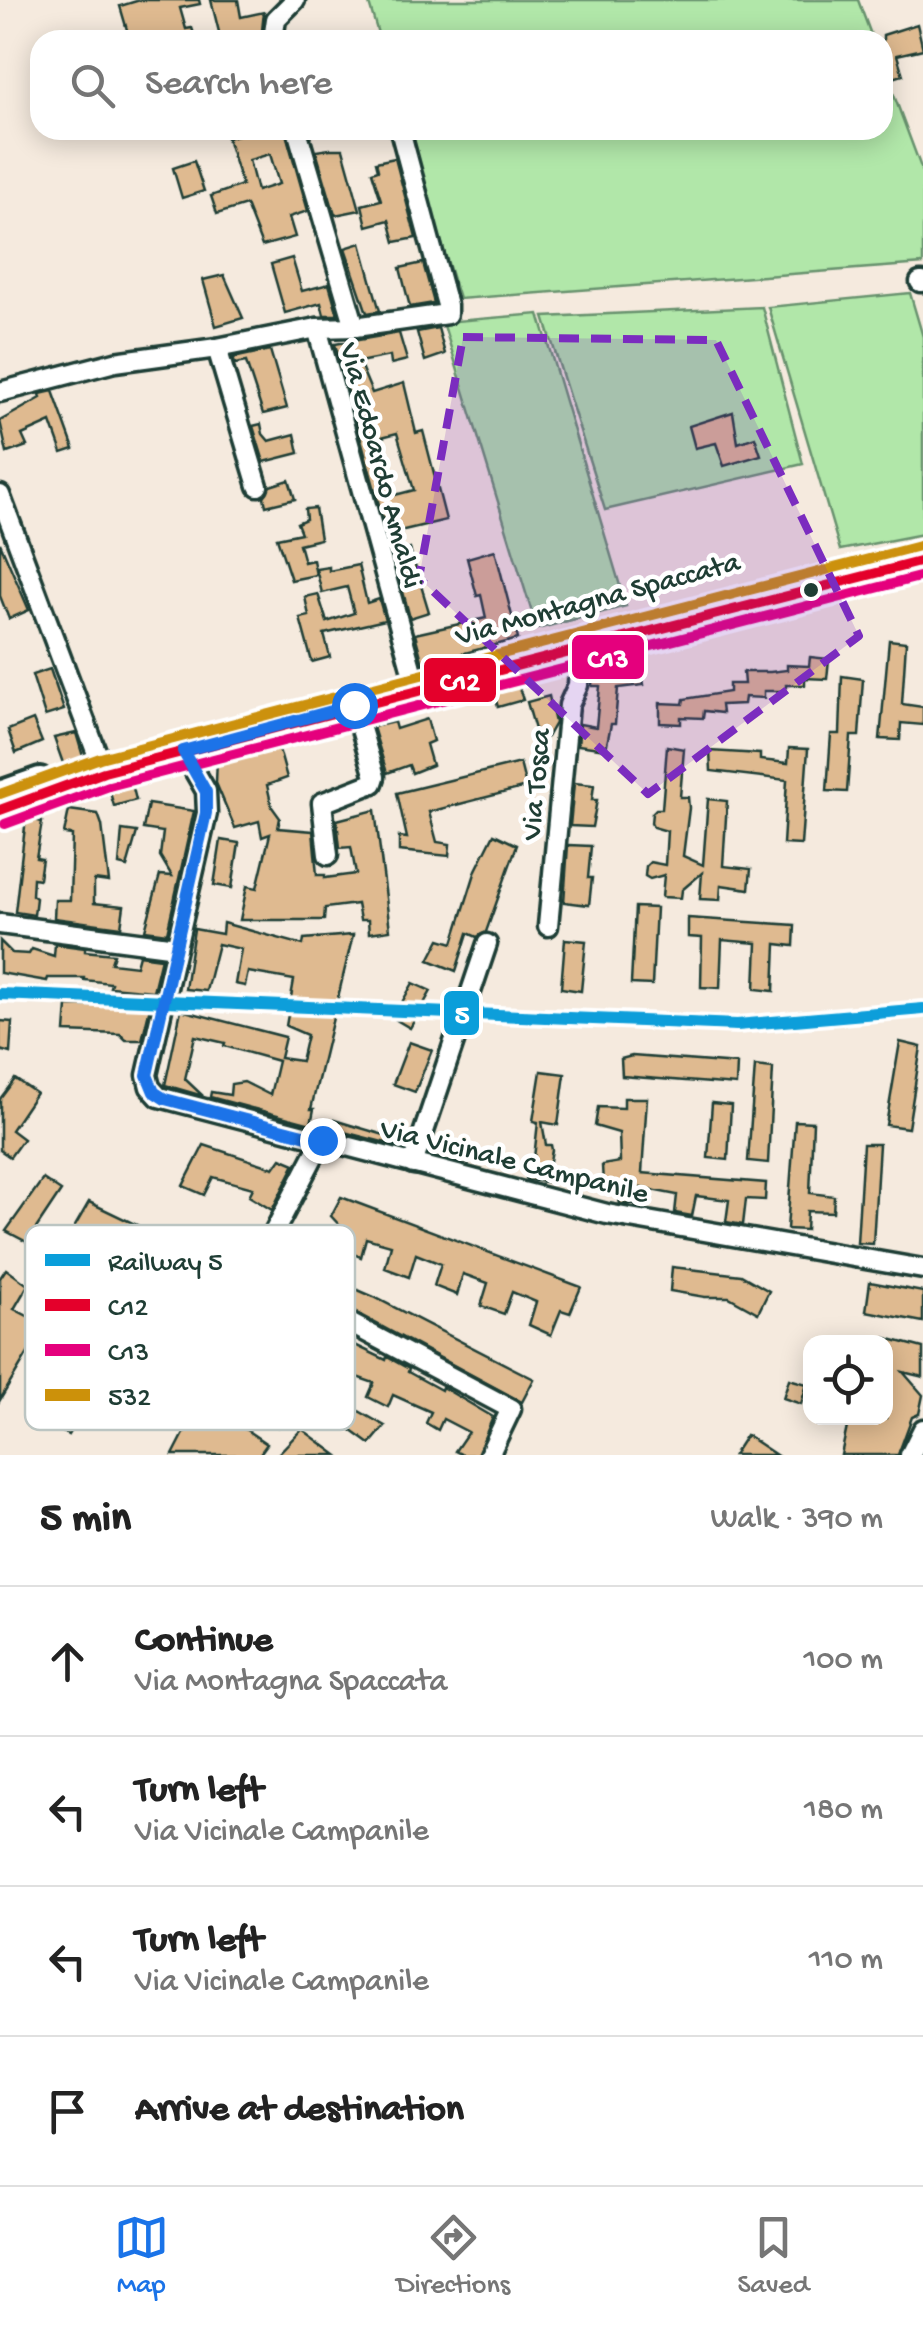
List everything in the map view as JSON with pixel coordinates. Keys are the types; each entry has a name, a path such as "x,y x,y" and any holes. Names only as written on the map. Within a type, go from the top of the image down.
{"main road":[{"name":"Via Montagna Spaccata","path":"0,793 99,759 828,568 923,547"},
{"name":"Via Montagna Spaccata","path":"0,810 104,772 923,561"}],"street":[{"path":"274,30 276,19 295,0"},
{"path":"301,140 355,327"},
{"path":"0,392 95,366 317,328 355,327 447,314 403,140"},
{"name":"Via Edoardo Amaldi","path":"317,328 413,676"},
{"path":"217,348 258,486"},
{"path":"0,495 99,759"},
{"name":"Via Tosca","path":"548,926 569,705 578,684 580,648"},
{"path":"328,855 322,803 375,778 354,705"},
{"name":"Via Vicinale Campanile","path":"183,751 206,792 207,802 147,1075 154,1092 165,1099 607,1214 923,1268"},
{"path":"0,924 176,947"},
{"path":"413,1164 488,944"},
{"path":"278,1225 322,1140"},
{"path":"355,1326 511,1409 489,1455"},
{"path":"910,1455 923,1429"}],"highlighted area":[{"path":"463,337 716,340 859,636 648,794 419,578"}],"green space":[{"path":"368,0 858,0 869,30 377,30"},
{"path":"893,93 923,173 923,264 459,299 410,140 893,140"},
{"path":"910,293 923,337 923,534 840,550 768,307"},
{"path":"762,307 803,464 605,510 544,317"},
{"path":"539,314 626,606 537,629 443,322"}],"building":[{"path":"140,0 199,0 200,4 180,8 186,29 193,30 127,30 120,6"},
{"path":"211,0 238,0 241,17 264,12 262,30 218,30"},
{"path":"917,24 923,49 897,55 903,75 893,78 893,32"},
{"path":"228,140 288,140 308,211 289,217 295,237 262,246 246,205 217,214 211,196 242,185","holes":["270,154 279,184 257,191 249,160"]},
{"path":"343,149 360,210 335,215 316,151"},
{"path":"395,158 416,238 395,242 389,220 367,226 362,205 381,200 372,172 378,170 376,162"},
{"path":"194,161 204,191 182,198 173,168"},
{"path":"361,243 380,311 367,313 345,248"},
{"path":"292,258 302,291 329,284 338,315 324,315 321,303 285,313 271,264"},
{"path":"423,263 434,303 410,307 400,268"},
{"path":"224,275 243,318 216,326 203,280"},
{"path":"438,328 445,354 425,361 417,332"},
{"path":"399,333 407,360 391,364 390,356 359,362 372,393 404,383 416,433 423,431 446,520 387,534 335,344","holes":["397,433 414,490 395,495 378,438"]},
{"path":"270,350 287,408 263,414 246,362 235,364 233,358"},
{"path":"53,391 74,449 62,453 51,422 22,435 27,446 7,453 0,421 41,398 40,394"},
{"path":"733,412 738,443 755,437 761,455 724,466 716,443 695,448 689,426"},
{"path":"261,424 269,441 295,434 299,453 264,462 253,426"},
{"path":"289,480 295,499 266,506 264,497 270,486"},
{"path":"315,508 320,539 299,544 304,562 313,560 316,575 291,580 277,538 301,533 297,523 306,519 305,509"},
{"path":"0,543 29,610 9,619 0,596"},
{"path":"410,549 429,612 410,618 393,554"},
{"path":"495,550 518,639 423,664 415,634 486,618 467,558"},
{"path":"358,565 367,603 379,599 385,620 324,634 330,657 312,662 300,618 309,616 305,597 318,594 327,622 354,613 347,587 322,593 316,569 329,567 329,571"},
{"path":"889,640 906,642 902,704 923,707 923,725 901,723 900,740 880,739"},
{"path":"810,657 829,659 827,679 805,678 805,685 786,685 786,691 764,691 764,698 745,697 744,704 721,705 722,713 704,711 703,718 681,717 681,724 660,723 660,703 683,704 684,699 729,692 729,684 744,684 743,672 809,666"},
{"path":"641,666 644,685 618,688 615,724 611,724 606,749 578,745 580,724 596,727 600,686 592,686 593,667"},
{"path":"50,669 64,710 45,716 32,675"},
{"path":"842,676 863,679 859,736 851,736 847,792 827,791 831,734 840,734"},
{"path":"517,681 523,700 498,707 492,687"},
{"path":"549,696 555,723 547,737 538,740 527,702"},
{"path":"427,719 433,741 426,744 432,765 412,773 409,765 387,773 373,727 394,722 396,729"},
{"path":"33,720 42,742 16,753 8,730"},
{"path":"76,733 84,760 64,766 54,738"},
{"path":"277,742 287,778 267,785 272,807 280,818 278,828 313,831 317,875 325,878 356,874 351,847 340,848 337,820 375,810 390,930 369,933 368,920 360,920 357,904 325,908 324,920 240,920 247,886 257,888 270,834 262,837 259,821 235,828 216,783 217,758"},
{"path":"667,746 684,749 680,797 688,797 689,808 683,856 703,865 708,799 727,801 723,866 751,869 749,889 721,885 720,900 700,899 702,873 682,890 681,898 662,897 664,875 650,879 645,876 650,862 665,865 667,831 651,823 652,813 662,809"},
{"path":"789,748 808,749 801,845 783,844 787,780 711,771 710,751 760,754 760,760 788,763"},
{"path":"520,763 526,787 429,812 437,842 450,844 449,856 399,851 399,837 407,838 397,793"},
{"path":"131,780 136,800 114,806 108,786"},
{"path":"574,783 594,785 592,800 597,800 592,827 570,826"},
{"path":"148,804 194,811 167,933 145,930 160,875 172,876 160,856 163,832 143,829"},
{"path":"69,810 98,814 109,882 94,880 94,903 124,906 121,927 54,918 55,900 70,900 72,835 64,834"},
{"path":"26,818 42,822 36,858 42,859 39,879 33,878 34,915 15,912"},
{"path":"122,830 137,832 127,867 119,865"},
{"path":"494,834 517,845 486,932 477,937 468,933 456,971 429,960 440,939 453,943 476,870"},
{"path":"221,840 239,843 232,888 214,885"},
{"path":"568,845 591,846 589,905 564,902"},
{"path":"635,907 656,908 652,985 631,984"},
{"path":"688,918 795,925 794,946 776,944 774,991 755,989 757,943 722,940 720,988 701,987 702,938 688,937"},
{"path":"223,923 303,945 304,939 353,935 311,1109 311,1124 210,1097 211,1092 230,1095 231,1084 244,1082 270,1095 278,1061 224,1046 225,1043 195,1036 185,1079 203,1096 165,1085 181,1010 285,1037 280,1058 301,1061 307,1035 286,1026 294,980 248,972 245,986 235,984 241,949 218,944 206,991 185,989 194,929 222,934"},
{"path":"565,939 586,941 581,991 561,988"},
{"path":"0,941 12,953 29,954 32,949 54,956 55,944 114,954 111,963 136,966 139,955 161,958 153,991 110,987 111,983 84,978 47,981 0,973"},
{"path":"413,983 431,991 410,1028 393,1018"},
{"path":"67,1006 150,1007 142,1040 126,1040 120,1034 65,1032"},
{"path":"0,1021 12,1022 10,1053 0,1050"},
{"path":"409,1042 432,1050 415,1092 393,1084"},
{"path":"900,1042 921,1047 908,1128 886,1125"},
{"path":"632,1056 737,1064 736,1085 622,1076 621,1059"},
{"path":"755,1066 773,1068 768,1163 748,1161"},
{"path":"541,1071 565,1074 558,1125 542,1122 546,1145 551,1145 552,1150 546,1182 526,1180 528,1167 533,1167 538,1122 533,1121"},
{"path":"15,1079 36,1093 11,1130 23,1139 10,1157 0,1150 0,1099"},
{"path":"624,1098 647,1098 642,1173 766,1183 765,1200 746,1199 743,1225 726,1222 729,1200 696,1196 692,1216 675,1213 677,1195 641,1188 640,1204 620,1204 616,1184 603,1184 602,1165 620,1162 619,1133 595,1126 598,1107 624,1108"},
{"path":"712,1103 731,1105 728,1160 708,1158"},
{"path":"334,1120 384,1135 386,1129 405,1134 402,1147 332,1129"},
{"path":"795,1121 813,1122 810,1193 834,1196 833,1212 807,1211 806,1230 787,1229"},
{"path":"863,1144 879,1144 873,1244 857,1243"},
{"path":"204,1145 274,1168 281,1158 295,1164 272,1210 249,1196 253,1188 213,1177 204,1195 183,1186"},
{"path":"43,1179 61,1191 38,1225 25,1225 25,1241 6,1231"},
{"path":"341,1197 581,1287 570,1313 561,1310 551,1335 529,1325 536,1302 512,1292 504,1314 481,1306 488,1283 463,1274 457,1295 434,1286 441,1264 416,1254 409,1277 385,1268 391,1245 366,1238 361,1257 355,1255 355,1225 339,1225 331,1216"},
{"path":"89,1202 137,1225 76,1225"},
{"path":"672,1267 741,1275 769,1291 758,1313 729,1297 670,1291"},
{"path":"6,1269 25,1283 14,1309 25,1315 25,1358 0,1400 0,1278"},
{"path":"870,1282 923,1292 923,1322 866,1311"},
{"path":"355,1289 534,1379 522,1402 355,1312"},
{"path":"893,1340 923,1348 923,1377 903,1372 923,1395 919,1414 912,1417 898,1455 841,1455 847,1425 893,1425"},
{"path":"355,1345 386,1360 387,1357 493,1417 477,1455 455,1451 468,1432 443,1419 438,1430 426,1423 431,1412 393,1395 388,1407 368,1397 374,1383 355,1376"},
{"path":"789,1379 803,1383 801,1404 783,1398"},
{"path":"355,1409 385,1426 370,1444 351,1430 355,1430"},
{"path":"186,1430 246,1430 267,1444 259,1455 173,1455"},
{"path":"303,1430 337,1455 277,1455"},
{"path":"746,1435 776,1455 733,1455"}],"rail line":[{"name":"5","path":"0,994 737,1025 923,1009"}],"transit line":[{"name":"532","path":"0,794 100,758 919,546"},
{"name":"C12","path":"0,810 104,772 923,561"},
{"name":"C13","path":"5,824 109,786 923,576"}],"route":[{"path":"322,1140 159,1097 147,1075 206,813 206,792 183,751 354,705"}]}
